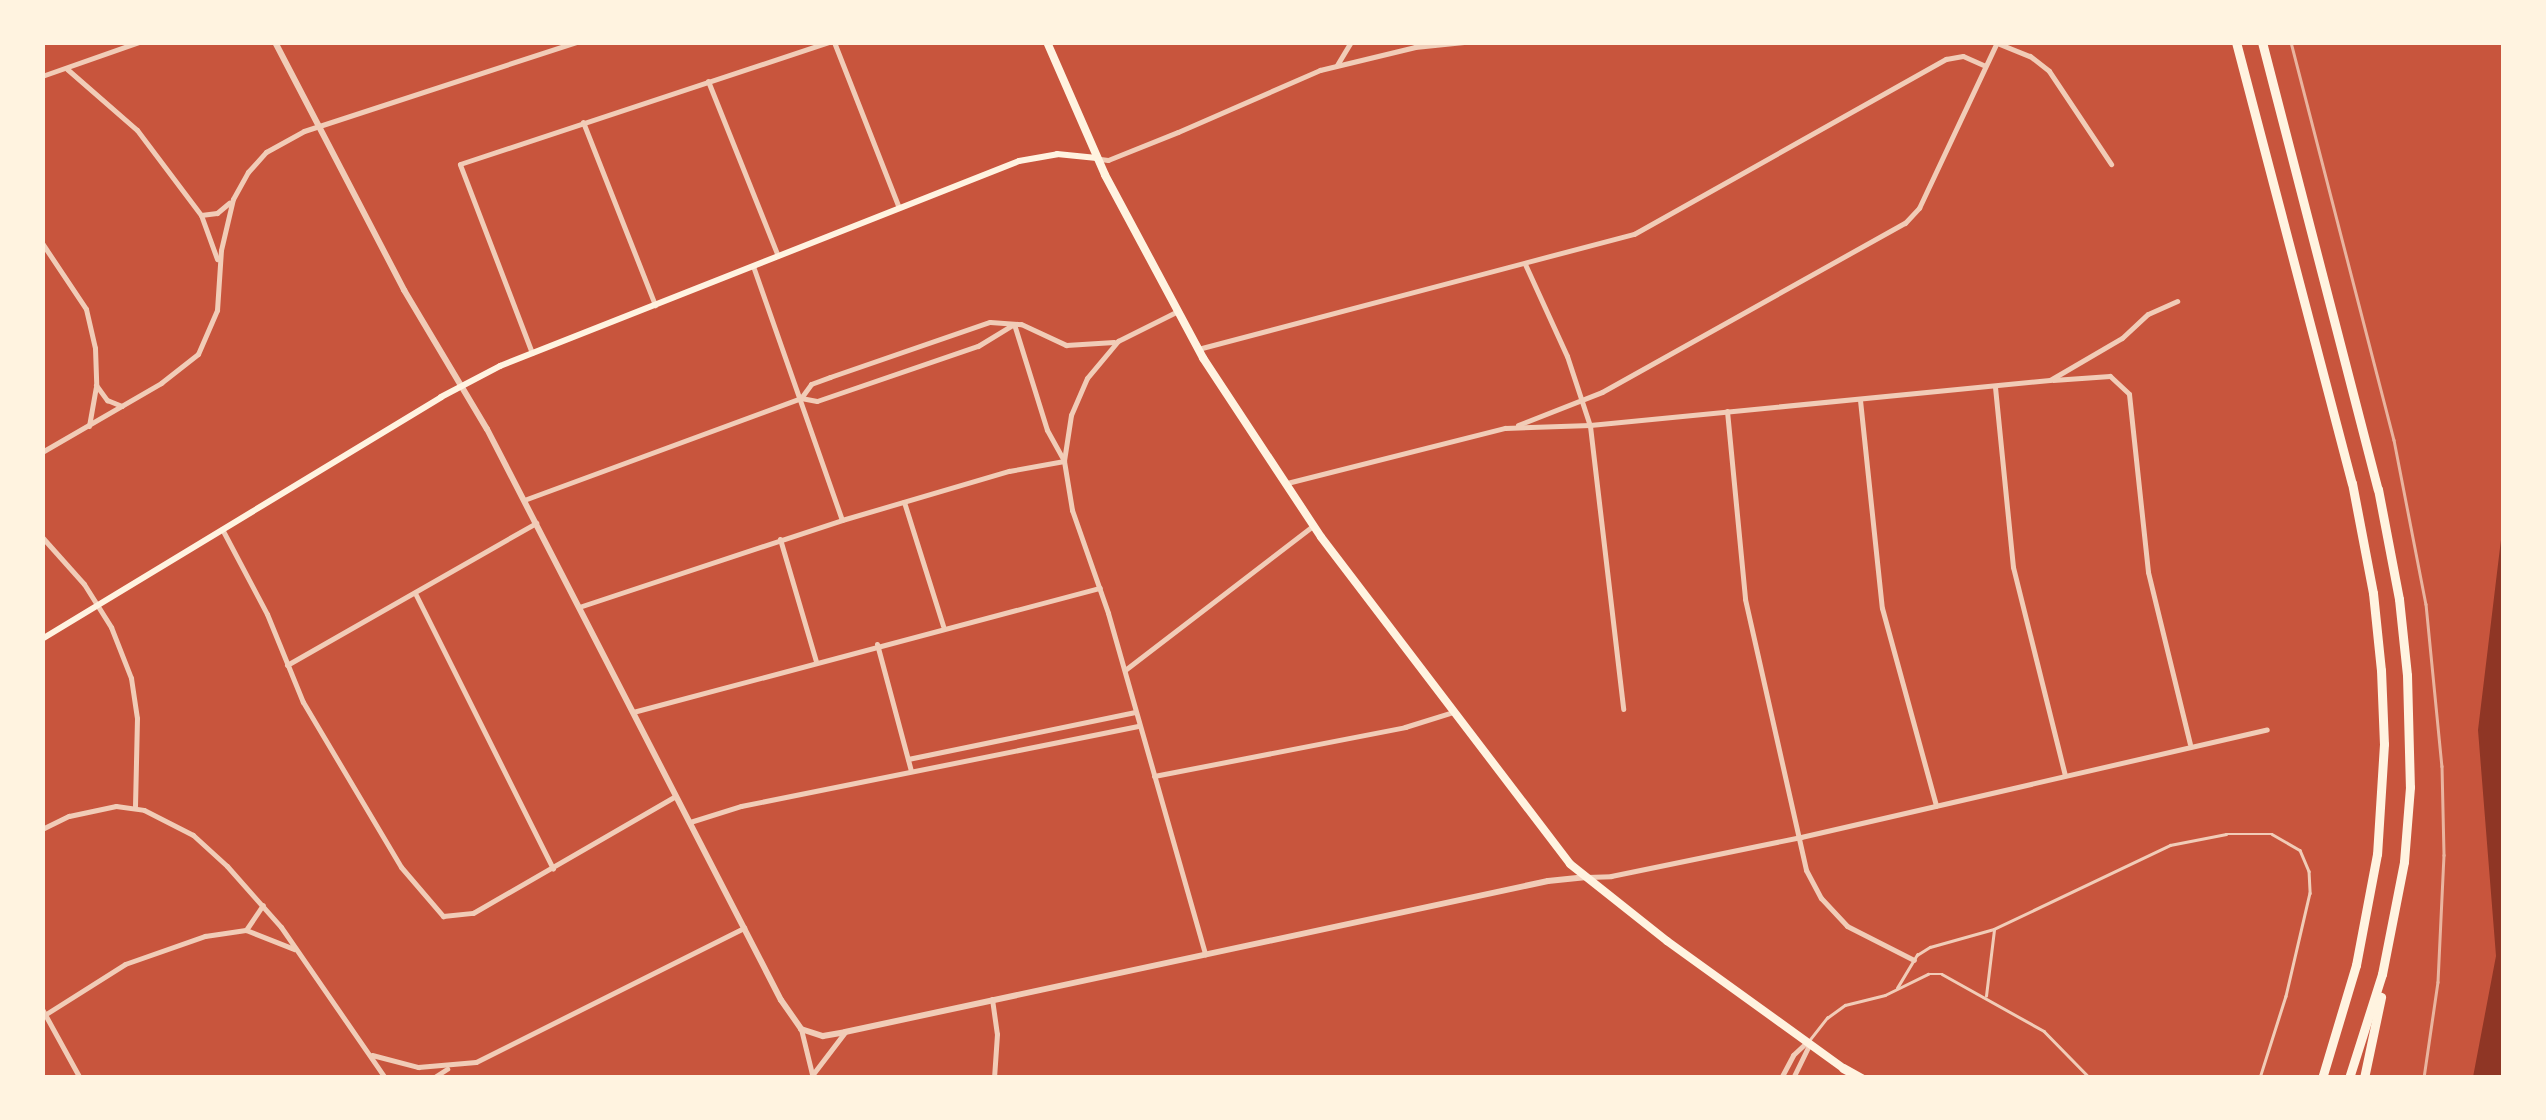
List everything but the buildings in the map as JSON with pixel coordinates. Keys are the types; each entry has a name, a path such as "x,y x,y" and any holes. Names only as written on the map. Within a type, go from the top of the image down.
{"highway":[{"path":"2236,42 2352,482 2370,574 2381,670 2384,744 2377,854 2356,964 2322,1078"},
{"path":"2262,42 2362,418 2399,599 2408,694 2410,787 2404,862 2364,1078"},
{"path":"2349,1078 2382,974"},
{"path":"1843,1068 1857,1078"}],"main road":[{"path":"1047,42 1097,158 1197,349 1312,526 1570,864 1666,941 1843,1068"},
{"path":"42,639 462,385 532,353 1026,159 1057,154 1097,158"}],"street":[{"path":"42,76 139,42"},
{"path":"275,42 404,290 462,385 524,500 800,1029 811,1076"},
{"path":"42,452 124,406 198,354 215,320 223,238 234,199 248,172 266,152 319,126 577,42"},
{"path":"532,353 460,172 466,158 831,42 900,208"},
{"path":"1337,66 1352,42"},
{"path":"1399,42 1414,47"},
{"path":"1097,158 1108,160 1337,66 1414,47 1464,42"},
{"path":"1284,484 1505,428 1582,401 1906,224 1921,203 1997,43 2030,56 2048,71 2112,164"},
{"path":"1197,349 1648,228 1946,58 1963,56 1985,66"},
{"path":"67,69 138,130 202,215 220,276"},
{"path":"708,81 778,256"},
{"path":"582,122 654,304"},
{"path":"202,215 217,213 234,199"},
{"path":"42,243 86,310 95,348 96,385 89,426"},
{"path":"1525,264 1590,425 1624,709"},
{"path":"753,266 842,520"},
{"path":"2050,380 2122,338 2148,314 2177,301"},
{"path":"801,398 811,384 990,322 1014,324 1066,344 1118,341 1176,312"},
{"path":"524,500 801,398 817,401 978,346 1014,324"},
{"path":"1014,324 1047,430 1064,461"},
{"path":"1118,341 1080,390 1071,415 1064,461 1072,510 1100,588 1206,954"},
{"path":"1505,428 1590,425 2105,375 2120,381 2129,394 2148,572 2190,744"},
{"path":"96,385 106,400 124,406"},
{"path":"1995,387 2014,567 2066,775"},
{"path":"1860,400 1882,608 1936,806"},
{"path":"1728,411 1745,599 1812,884 1832,912 1864,937 1914,960"},
{"path":"579,607 842,520 1051,460 1064,461"},
{"path":"904,502 943,626"},
{"path":"286,665 416,596 536,524"},
{"path":"1124,671 1312,526"},
{"path":"222,529 266,614 303,702 401,867 434,910 448,918 464,916 676,796"},
{"path":"42,537 97,606 122,654 135,696 135,808"},
{"path":"780,539 816,661"},
{"path":"633,712 943,626 1100,588"},
{"path":"416,596 553,869"},
{"path":"877,644 911,771"},
{"path":"908,759 1134,712"},
{"path":"1152,776 1405,727 1454,712"},
{"path":"690,822 741,806 1138,726"},
{"path":"800,1029 824,1036 1567,877 1612,876 1801,837 2267,729"},
{"path":"42,829 108,806 135,808 193,836 263,905 385,1078"},
{"path":"246,930 263,905"},
{"path":"432,1078 450,1067 495,1055 744,928"},
{"path":"80,1078 44,1012 139,957 205,936 246,930 299,952"},
{"path":"992,999 994,1078"},
{"path":"811,1076 845,1032"},
{"path":"1781,1078 1796,1049 1808,1042"},
{"path":"1793,1078 1807,1055 1808,1042"},
{"path":"371,1055 397,1064 450,1067"}],"lane":[{"path":"1897,988 1914,960 1930,947 1994,929 2170,845 2226,834 2263,832 2285,838 2304,856 2310,893 2286,996 2260,1078"},
{"path":"1986,996 1994,929"},
{"path":"1808,1042 1838,1009 1928,974 1942,974 2044,1031 2090,1078"}],"shaded area":[{"path":"2503,523 2503,1077 2473,1077 2496,956 2478,730"}],"railway":[{"path":"2291,42 2394,440 2426,604 2442,766 2444,855 2438,982 2424,1078"}]}
